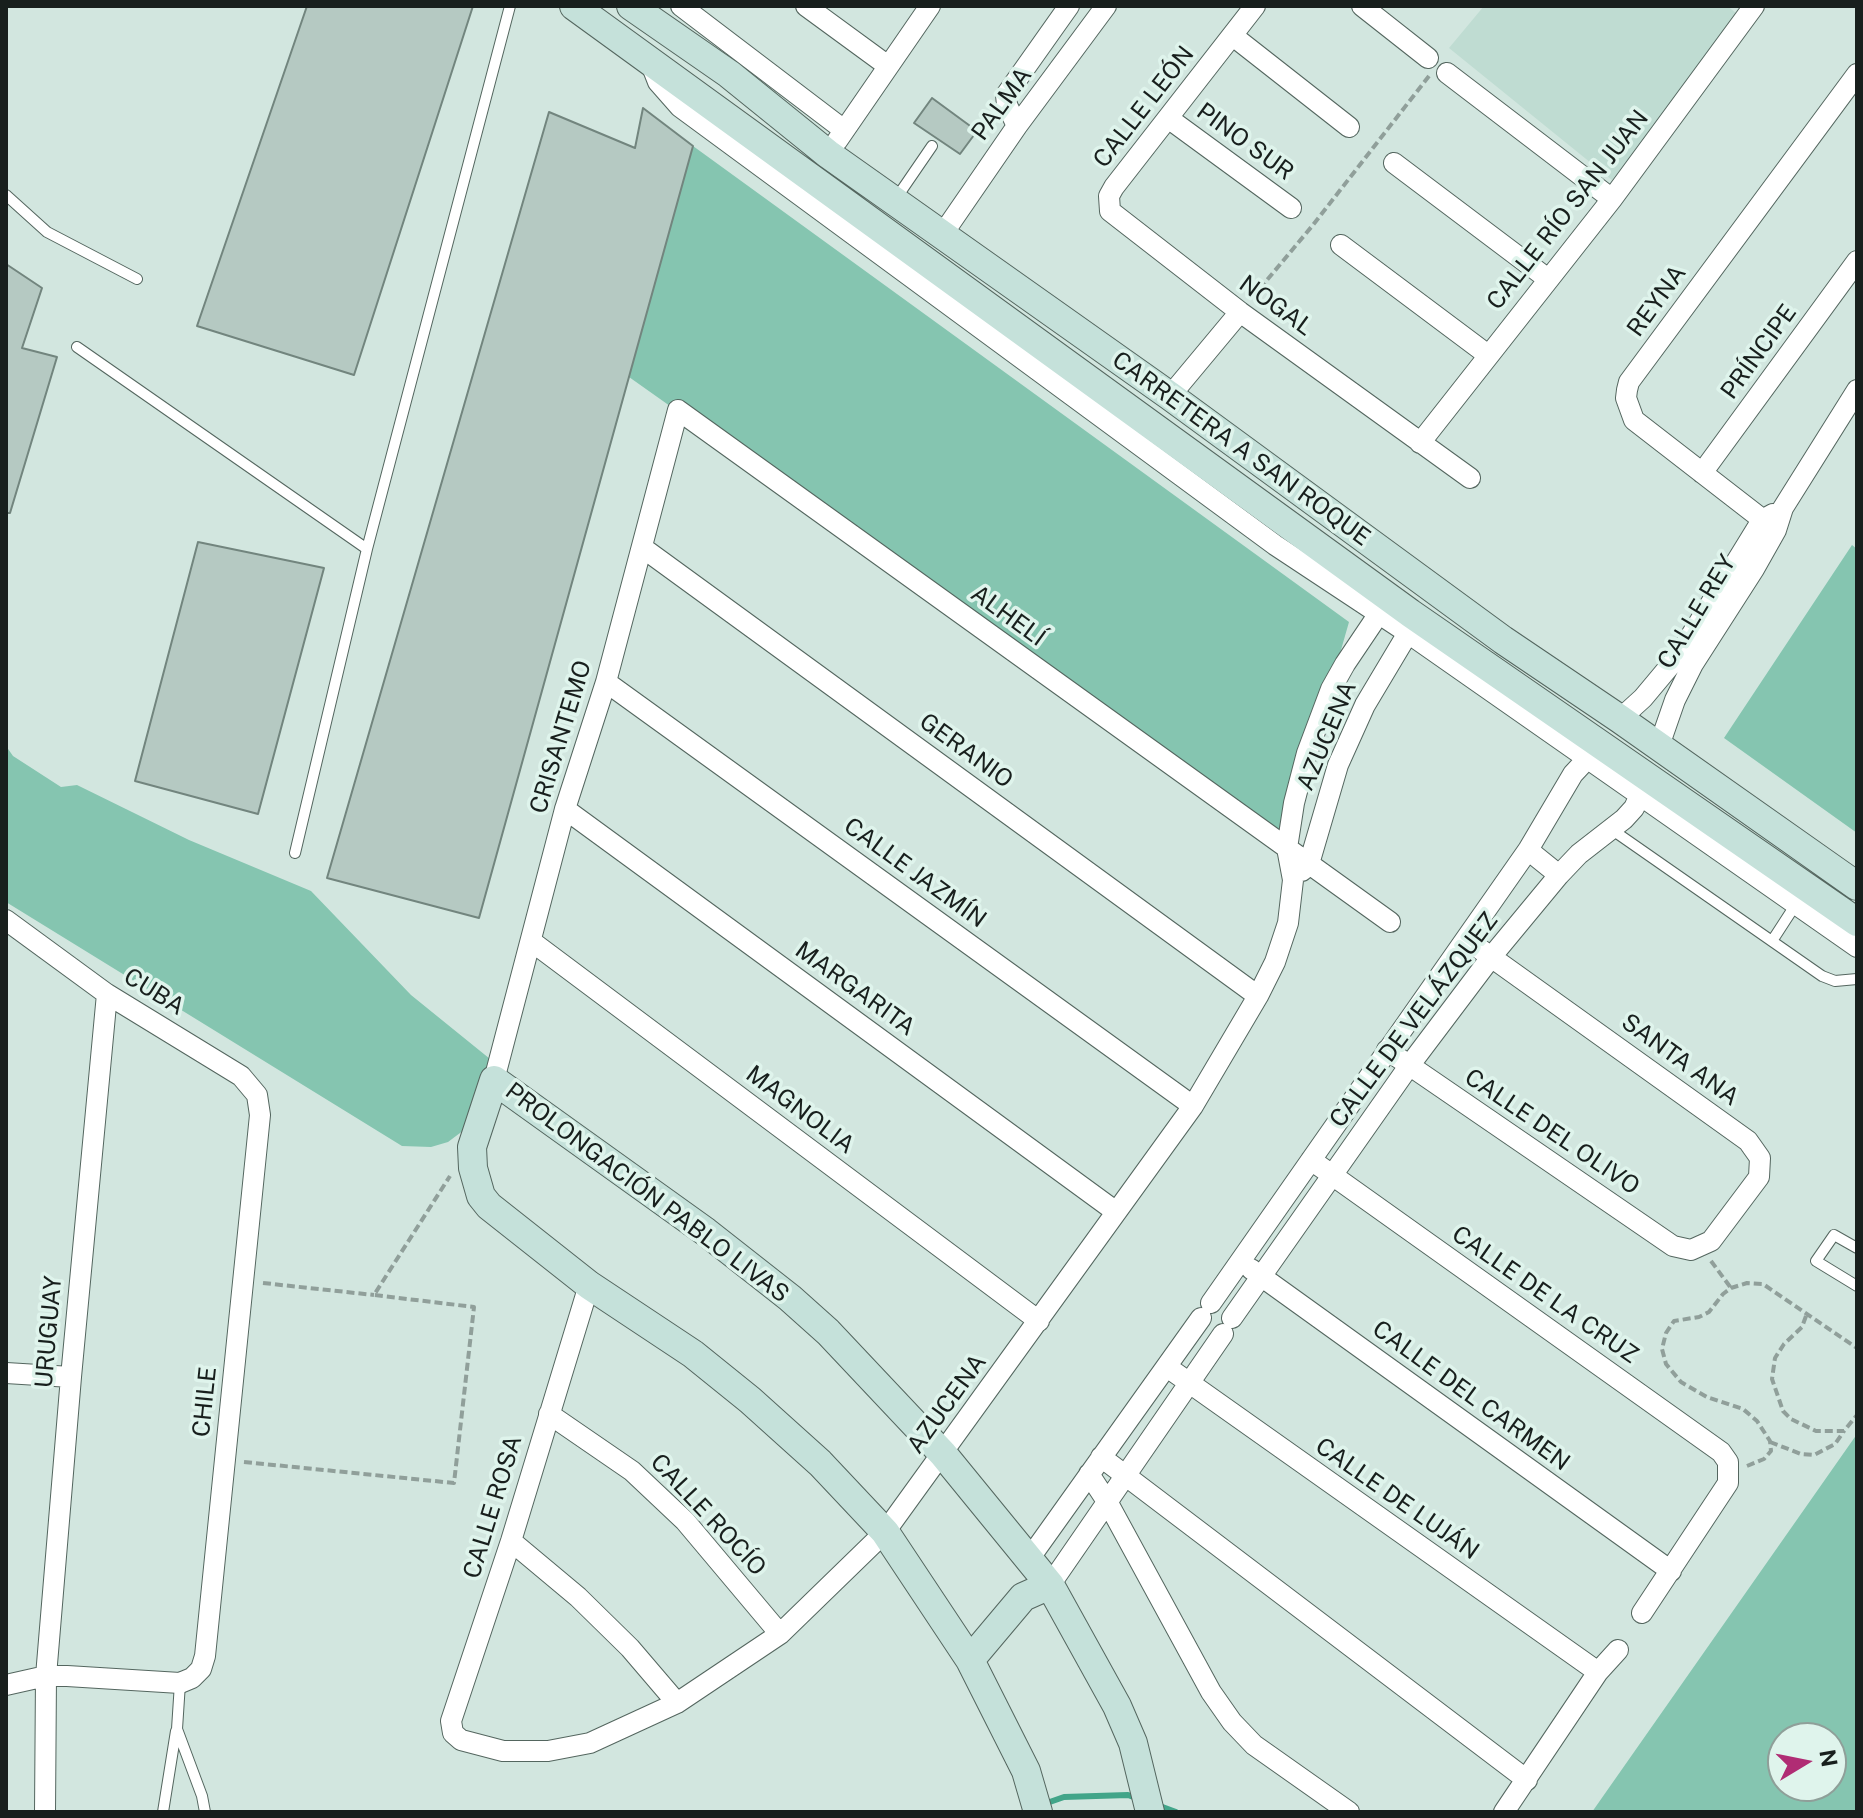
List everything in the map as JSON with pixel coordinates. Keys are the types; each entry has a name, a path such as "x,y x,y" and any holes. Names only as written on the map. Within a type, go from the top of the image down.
{"main road":[{"path":"574,6 649,60 671,63 779,115"},
{"name":"CARRETERA A SAN ROQUE","path":"631,6 729,74 828,154 1170,396 1503,640 1857,886"},
{"name":"CARRETERA A SAN ROQUE","path":"649,60 1231,482 1400,613 1857,922"},
{"path":"1074,369 1129,388 1170,396 1205,451 1231,482"},
{"path":"1347,527 1386,570 1400,613 1447,611 1503,640"},
{"path":"1563,682 1599,718 1614,756 1646,755 1721,790"},
{"path":"494,1080 472,1147 478,1187 489,1206 589,1285 693,1354 750,1400 820,1463 885,1532 970,1660 1026,1771 1038,1812"},
{"name":"PROLONGACIÓN PABLO LIVAS","path":"494,1080 706,1232 790,1298 828,1332 943,1454 1050,1585 1117,1706 1133,1743 1150,1812"},
{"path":"1023,1597 1029,1559"},
{"path":"970,1660 1023,1597 1050,1585"}],"street":[{"path":"681,6 844,130"},
{"path":"806,6 888,66"},
{"path":"828,154 930,6"},
{"path":"1017,126 1007,105 1006,95 1069,6"},
{"name":"PALMA","path":"942,235 1017,126 1106,6"},
{"name":"CALLE LEÓN","path":"1108,203 1114,187 1255,6"},
{"path":"1362,6 1612,199"},
{"name":"CALLE RÍO SAN JUAN","path":"1420,443 1612,199 1754,6"},
{"path":"1233,36 1349,127"},
{"path":"649,60 658,82 680,107 1275,545 1400,613"},
{"name":"REYNA","path":"1769,525 1634,420 1626,398 1629,382 1857,74"},
{"name":"PINO SUR","path":"1168,118 1291,208"},
{"path":"1394,163 1548,279"},
{"name":"NOGAL","path":"1108,203 1116,218 1470,478"},
{"path":"1341,245 1488,355"},
{"name":"PRÍNCIPE","path":"1702,473 1857,261"},
{"path":"1170,396 1240,312"},
{"name":"CALLE REY","path":"1659,746 1686,660 1857,390"},
{"name":"CRISANTEMO","path":"494,1080 565,809 606,682 678,410"},
{"name":"ALHELÍ","path":"678,410 1390,922"},
{"name":"GERANIO","path":"643,548 1258,996"},
{"name":"AZUCENA","path":"461,1740 503,1751 548,1751 590,1743 677,1703 780,1634 885,1532 1193,1106 1258,996 1275,962 1288,923 1293,880 1287,848 1294,803 1307,753 1331,689 1363,634 1400,613"},
{"name":"AZUCENA","path":"1293,880 1309,864 1338,765 1400,613"},
{"name":"CALLE REY","path":"1620,719 1653,686 1686,660"},
{"name":"CALLE JAZMÍN","path":"606,682 1193,1106"},
{"path":"1614,756 1640,795"},
{"path":"1614,756 1640,795 1857,947"},
{"name":"CALLE DE VELÁZQUEZ","path":"1029,1559 1241,1262 1528,850 1573,774 1614,756"},
{"name":"CALLE DE VELÁZQUEZ","path":"1050,1585 1409,1066 1492,956 1559,875 1634,808 1640,795"},
{"name":"MARGARITA","path":"565,809 1115,1211"},
{"path":"1528,850 1559,875"},
{"name":"CUBA","path":"6,920 107,994 241,1076 257,1095 260,1115"},
{"name":"SANTA ANA","path":"1466,939 1757,1150 1762,1167 1759,1177 1711,1241 1697,1248"},
{"name":"MAGNOLIA","path":"531,941 1039,1321"},
{"name":"URUGUAY","path":"45,1812 46,1676 107,994"},
{"name":"CALLE DEL OLIVO","path":"1387,1050 1673,1246 1697,1248"},
{"name":"CHILE","path":"180,1683 192,1678 201,1669 205,1656 260,1115"},
{"name":"CALLE DE LA CRUZ","path":"1311,1160 1721,1452 1728,1462 1729,1478"},
{"name":"CALLE DEL CARMEN","path":"1241,1262 1671,1571"},
{"name":"CALLE ROSA","path":"461,1740 453,1733 451,1721 511,1541 589,1285"},
{"name":"CALLE DE LUJÁN","path":"1167,1367 1598,1672"},
{"path":"6,1373 71,1377"},
{"name":"CALLE ROCÍO","path":"549,1414 632,1471 685,1521 780,1634"},
{"path":"1095,1465 1125,1478 1527,1780"},
{"path":"1095,1465 1108,1503 1211,1692 1232,1722 1254,1745 1349,1812"},
{"path":"1642,1613 1729,1478"},
{"path":"511,1541 578,1597 630,1648 677,1703"},
{"path":"1504,1812 1598,1672 1618,1650"},
{"path":"6,1685 46,1676 180,1683"}],"lane":[{"path":"295,853 367,549 510,6"},
{"path":"895,200 932,146"},
{"path":"6,195 47,232 137,279"},
{"path":"77,347 367,549"},
{"path":"1611,829 1822,976 1835,981 1857,979"},
{"path":"1772,941 1796,904"},
{"path":"1857,1248 1834,1235 1816,1261 1857,1286"},
{"path":"163,1812 177,1729 180,1683"},
{"path":"177,1729 205,1812"}],"path":[{"path":"1240,312 1313,225 1438,65"},
{"path":"374,1295 447,1179 472,1156"},
{"path":"1697,1248 1731,1288"},
{"path":"243,1462 454,1483 474,1307 263,1281 261,1296"},
{"path":"1729,1478 1764,1459 1771,1451 1770,1441 1757,1421 1743,1409 1707,1397 1681,1382 1666,1364 1662,1349 1666,1333 1674,1321 1709,1312 1731,1288 1747,1283 1763,1284 1857,1348"},
{"path":"1806,1316 1802,1327 1784,1344 1775,1358 1772,1379 1776,1395 1783,1411 1791,1419 1816,1431 1844,1431"},
{"path":"1770,1441 1801,1454 1814,1455 1835,1444 1857,1415"}],"shaded area":[{"path":"1484,6 1727,6 1740,16 1612,180 1449,48"}],"green space":[{"path":"693,146 1349,622 1286,842 629,377"},
{"path":"1852,545 1857,549 1857,833 1724,738"},
{"path":"6,746 13,756 61,787 77,785 189,840 311,891 411,995 495,1063 468,1127 448,1142 431,1147 402,1146 6,902"},
{"path":"1857,1434 1857,1812 1592,1812"}],"building":[{"path":"307,6 473,6 354,375 197,326"},
{"path":"932,98 977,131 960,154 914,123"},
{"path":"643,108 693,146 479,918 327,878 549,112 635,148"},
{"path":"6,264 42,288 22,348 57,357 10,513 6,513"},
{"path":"198,542 324,568 258,814 135,781"}],"waterway":[{"path":"1044,1804 1064,1797 1128,1795 1139,1799"},
{"path":"1157,1805 1176,1812"}]}
